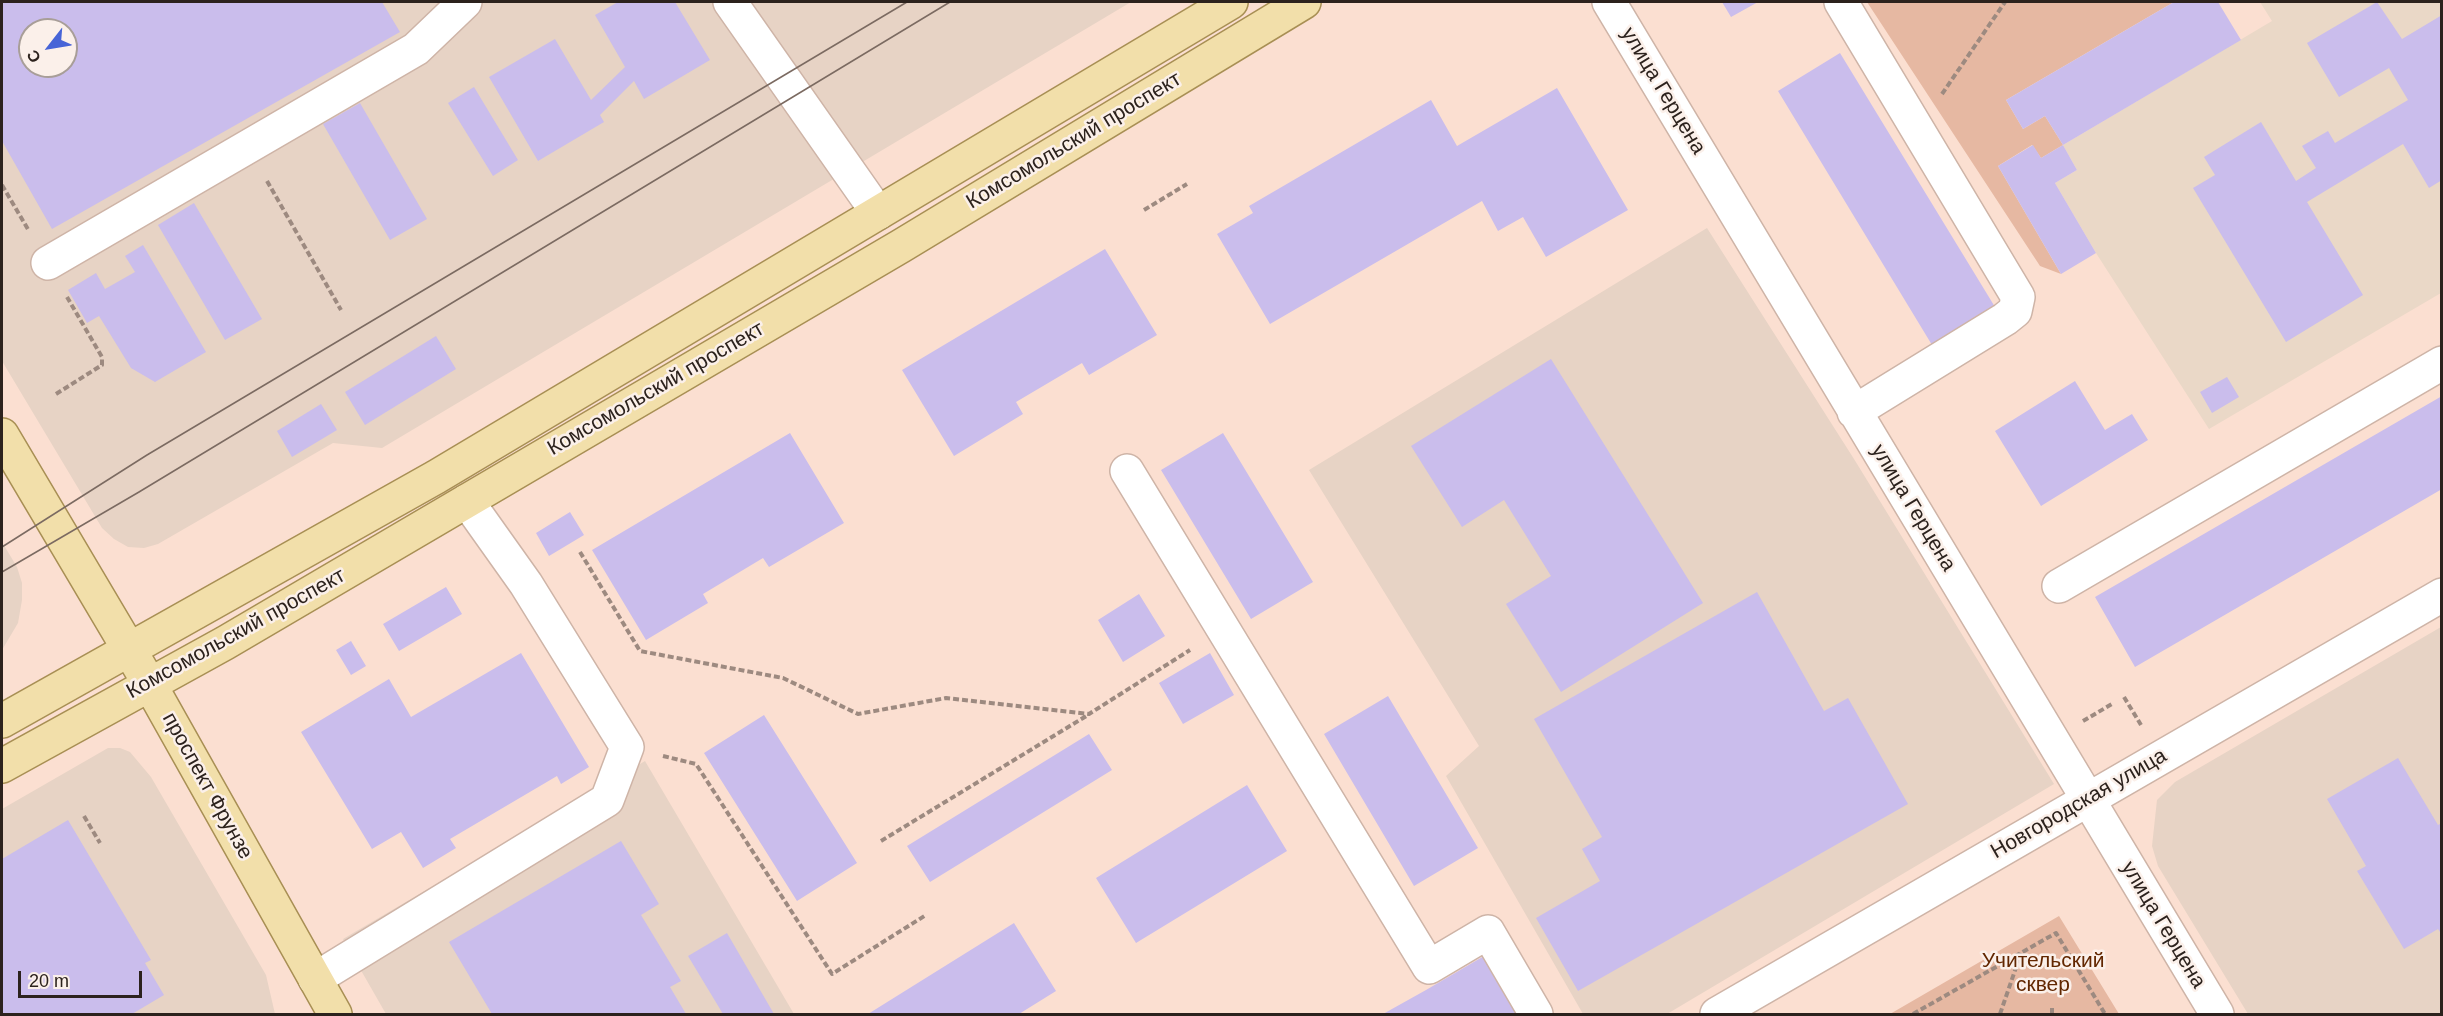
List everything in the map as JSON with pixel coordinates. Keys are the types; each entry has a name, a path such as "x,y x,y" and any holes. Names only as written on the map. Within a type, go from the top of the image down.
{"main road":[{"name":"Комсомольский проспект","path":"2,721 436,477 1231,2"},
{"name":"Комсомольский проспект","path":"2,766 225,643 467,501 901,246 1304,2"},
{"name":"проспект Фрунзе","path":"2,435 130,649 335,1014"}],"street":[{"path":"48,263 416,49 465,2"},
{"path":"730,2 878,213"},
{"name":"улица Герцена","path":"1609,2 2217,1014"},
{"path":"1841,2 2018,297 2015,311 1854,412"},
{"path":"2060,586 2442,363"},
{"path":"1127,471 1429,967 1488,932 1536,1014"},
{"path":"315,979 607,800 627,747 526,584 467,501"},
{"name":"Новгородская улица","path":"1717,1014 2442,595"}],"path":[{"path":"1918,129 2005,2"},
{"path":"247,148 341,310"},
{"path":"1144,210 1187,184"},
{"path":"580,552 640,651 783,678 858,714 946,698 1089,714"},
{"path":"881,842 1224,629"},
{"path":"2124,697 2144,731"},
{"path":"2083,721 2112,704"},
{"path":"627,747 696,764 832,974 926,915"},
{"path":"84,816 100,843"},
{"path":"1913,1014 2056,933 2105,1014"},
{"path":"2000,1014 2021,953"},
{"path":"2052,1005 2052,1014"}],"shaded area":[{"path":"2,2 1131,2 382,448 333,443 158,544 144,548 128,547 114,539 102,528 2,361"},
{"path":"2260,2 2441,2 2441,293 2209,429 2096,253 2055,183 2077,170 2063,145 2272,21"},
{"path":"1707,228 1854,459 2054,784 1667,1014 1583,1014 1446,776 1479,746 1309,470"},
{"path":"2,542 17,567 22,583 22,600 18,623 2,650"},
{"path":"2441,627 2441,1014 2248,1014 2158,866 2152,846 2157,800 2175,782"},
{"path":"108,748 120,748 130,752 151,777 266,975 275,1014 133,1014 106,968 38,907 2,928 2,809"},
{"path":"645,761 794,1014 386,1014 343,939"}],"green space":[{"path":"1867,2 2174,2 2006,100 2023,129 2045,116 2063,145 2041,158 2032,145 1998,166 2061,274 2040,266"},
{"name":"Учительский сквер","path":"2059,916 2119,1014 1890,1014"}],"building":[{"path":"2,2 382,2 400,32 52,229 2,141"},
{"path":"618,2 675,2 710,60 644,99 634,81 600,115 604,122 538,161 489,77 555,39 591,100 625,67 595,15"},
{"path":"1722,2 1758,2 1731,17"},
{"path":"2174,2 2218,2 2241,40 2063,145 2045,116 2023,129 2006,100"},
{"path":"2377,2 2402,39 2442,15 2442,180 2429,188 2403,144 2307,202 2363,295 2286,342 2193,188 2215,175 2204,157 2261,122 2296,181 2316,168 2302,146 2328,131 2335,143 2408,100 2389,68 2339,97 2307,43"},
{"path":"1840,53 1995,307 1932,345 1778,91"},
{"path":"474,87 518,160 493,176 448,103"},
{"path":"1557,88 1628,210 1546,257 1523,217 1498,231 1482,201 1270,324 1217,234 1253,213 1249,206 1431,100 1457,146"},
{"path":"360,103 427,219 390,240 323,124"},
{"path":"2033,145 2041,158 2063,145 2077,170 2055,183 2096,253 2061,274 1998,166"},
{"path":"194,203 262,319 225,340 158,225"},
{"path":"143,245 206,352 155,382 131,368 99,316 87,323 68,290 96,273 105,289 135,272 125,256"},
{"path":"1105,249 1157,335 1089,375 1082,363 1016,402 1023,414 954,456 902,370"},
{"path":"436,336 456,369 365,425 345,392"},
{"path":"1551,359 1703,603 1561,692 1506,604 1551,576 1504,500 1462,527 1411,446"},
{"path":"2227,377 2239,397 2212,413 2200,392"},
{"path":"2075,381 2105,430 2132,414 2148,440 2041,506 1995,431"},
{"path":"2442,396 2442,489 2135,667 2095,597"},
{"path":"321,404 337,430 292,457 277,431"},
{"path":"790,433 844,523 769,567 763,558 703,594 708,603 646,640 592,550"},
{"path":"1223,433 1313,582 1251,619 1161,470"},
{"path":"570,512 584,535 549,556 536,533"},
{"path":"446,587 462,614 399,651 383,624"},
{"path":"1757,592 1824,711 1848,698 1908,804 1578,991 1536,918 1600,881 1582,849 1602,837 1534,719"},
{"path":"1139,594 1165,636 1123,662 1098,620"},
{"path":"351,641 366,666 351,675 336,650"},
{"path":"521,653 589,767 561,784 557,776 450,839 456,848 423,868 401,832 372,849 301,732 389,679 411,717"},
{"path":"1210,653 1234,695 1183,724 1159,683"},
{"path":"1388,696 1478,848 1414,886 1324,734"},
{"path":"764,715 857,863 797,901 704,753"},
{"path":"1089,734 1112,770 930,882 907,846"},
{"path":"2398,758 2438,825 2442,823 2442,935 2438,929 2404,949 2357,871 2366,866 2327,799"},
{"path":"1247,785 1287,851 1136,943 1096,878"},
{"path":"68,820 151,960 145,963 164,995 132,1014 2,1014 2,859"},
{"path":"621,841 659,904 641,915 681,981 670,987 686,1014 492,1014 449,942"},
{"path":"1014,923 1056,991 1019,1014 868,1014"},
{"path":"727,933 774,1014 723,1014 688,956"},
{"path":"1484,956 1518,1014 1383,1014 1426,990"}],"tram line":[{"path":"2,547 147,455 907,2"},
{"path":"2,572 139,492 950,2"}]}
